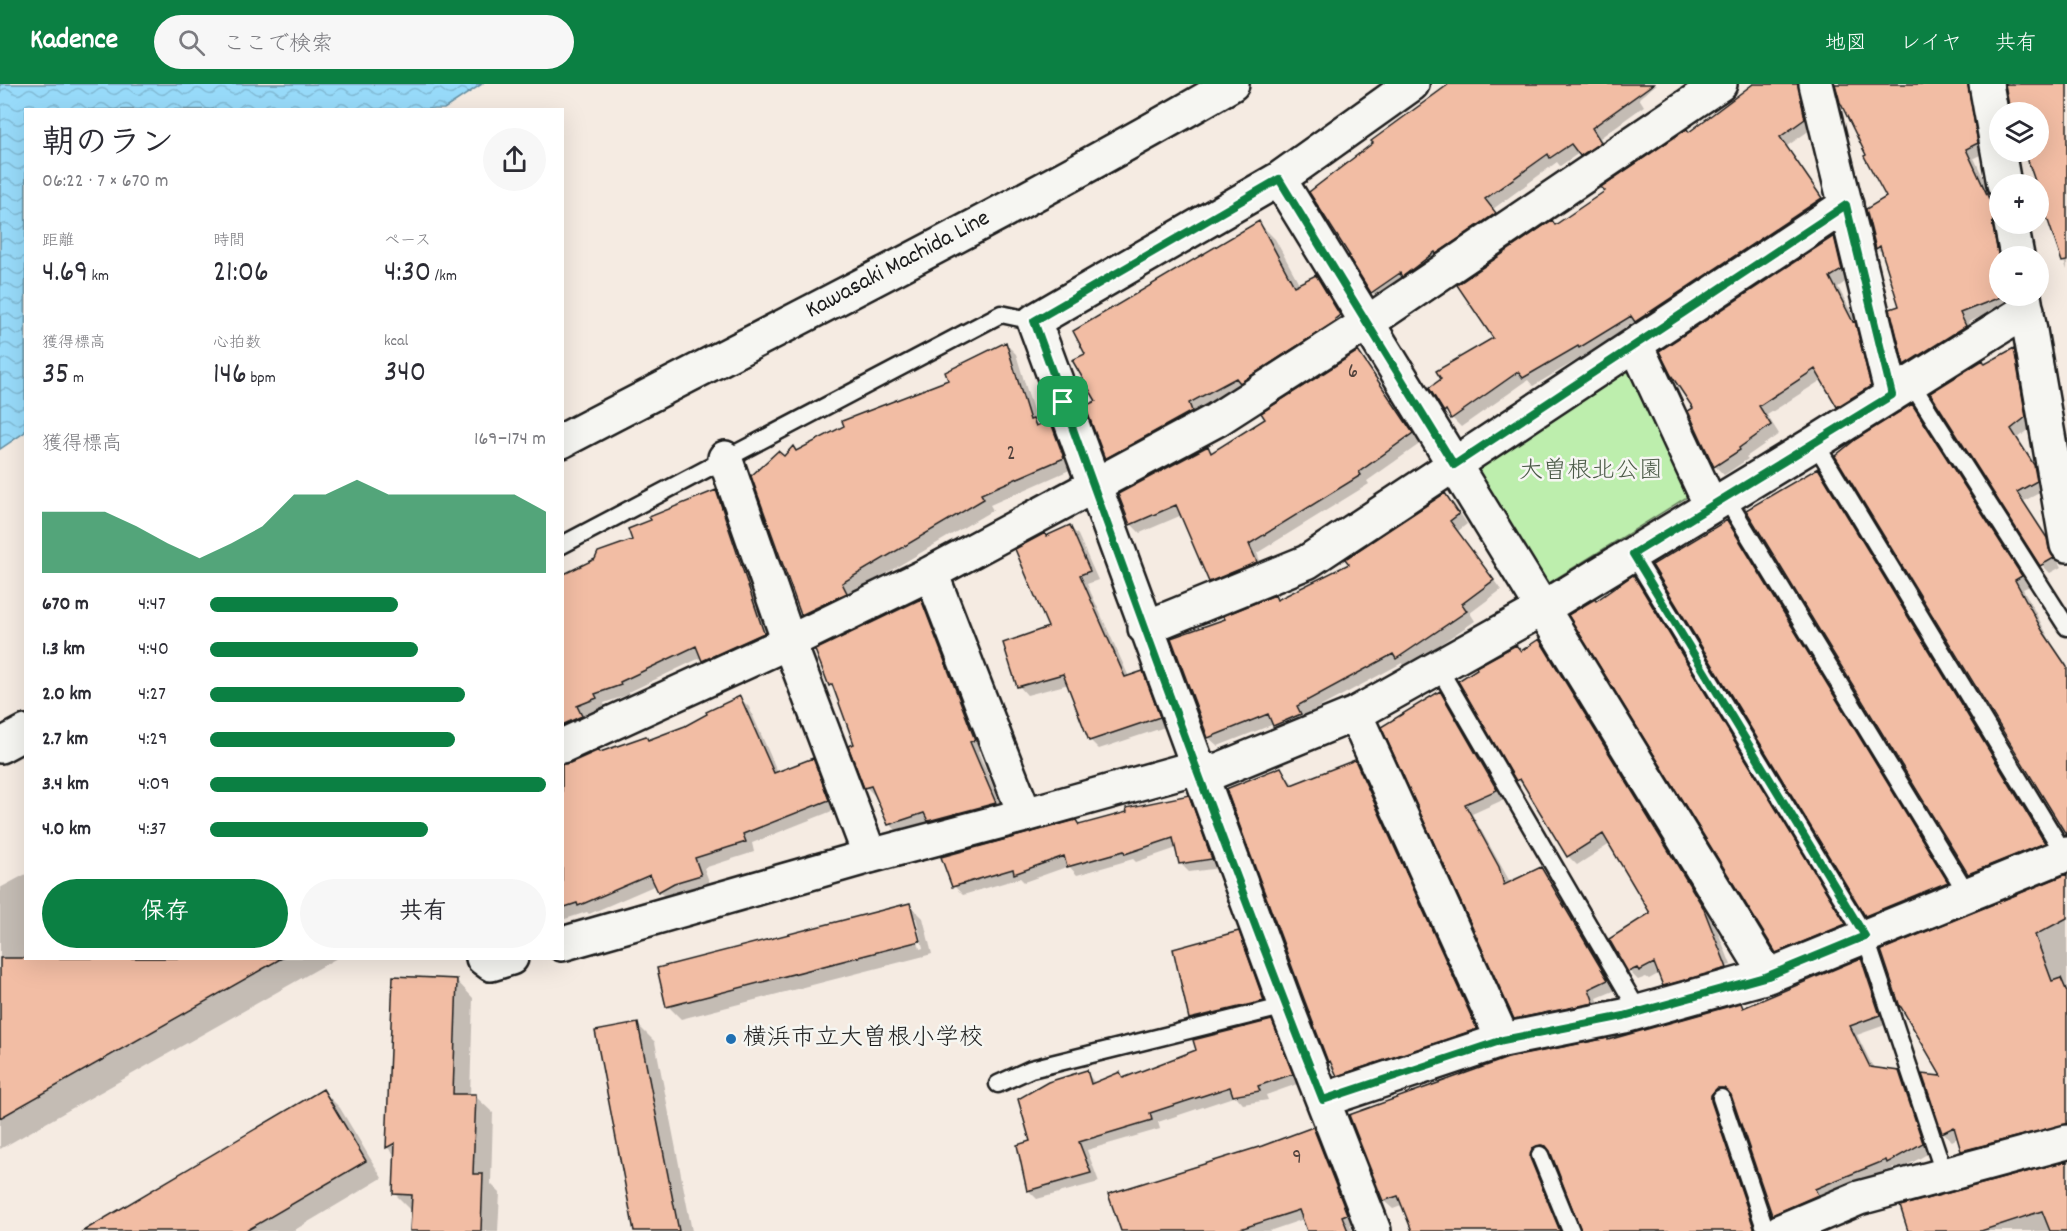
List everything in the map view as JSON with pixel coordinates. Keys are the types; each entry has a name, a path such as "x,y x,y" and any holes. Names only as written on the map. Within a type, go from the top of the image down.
{"street":[{"name":"Kawasaki Machida Line","path":"564,440 964,231 1232,84"},
{"path":"1374,1231 1286,1006 1145,628 1034,321 1279,179 1412,84"},
{"path":"564,745 789,642 931,573 1216,420 1367,323 1720,84"},
{"path":"1816,84 1846,205 1901,389"},
{"path":"1986,84 2002,174"},
{"path":"1279,179 1768,976"},
{"path":"1145,628 1307,561 1846,205"},
{"path":"564,943 870,856 1197,767 1216,771 1355,714 1542,609 1815,443 1901,389 2022,306"},
{"path":"2027,306 2067,545"},
{"path":"1636,345 1718,502"},
{"path":"725,458 789,642 870,856"},
{"path":"931,573 1025,815"},
{"path":"1355,714 1503,1040"},
{"path":"0,746 24,733"},
{"path":"1323,1100 1503,1040 1639,1012 1768,976 1968,895 2066,859"},
{"path":"486,960 491,964 504,960"},
{"path":"1781,1231 1859,1198 2067,1142"}],"lane":[{"path":"564,544 1002,314 1034,321"},
{"path":"1901,389 2067,627"},
{"path":"1815,443 2066,859"},
{"path":"1718,502 1968,895"},
{"path":"1633,554 1865,936 1945,1176"},
{"path":"1438,667 1639,1012"},
{"path":"999,1084 1031,1070 1286,1006"},
{"path":"1721,1098 1766,1231"},
{"path":"1540,1155 1571,1231"}],"green space":[{"name":"大曽根北公園","path":"1619,366 1631,368 1687,497 1549,583 1539,583 1469,466"}],"water":[{"path":"0,84 482,84 446,108 24,108 24,433 0,449"}],"building":[{"path":"1449,84 1653,84 1592,128 1601,142 1580,156 1571,144 1550,158 1548,154 1485,199 1496,213 1436,254 1435,252 1402,277 1400,273 1371,293 1309,192 1373,143 1371,141"},
{"path":"1753,84 1798,84 1805,119 1780,137 1822,198 1635,322 1631,316 1579,348 1578,346 1523,378 1518,372 1451,419 1429,388 1441,379 1436,371 1493,338 1457,285 1552,220 1555,225 1605,191 1601,187 1687,129 1689,132"},
{"path":"1835,84 1968,84 1978,143 1966,149 1989,199 1989,234 1994,234 1997,246 1989,246 1989,302 1960,313 1966,326 1904,365 1890,309 1899,306 1880,246 1876,249 1866,209 1886,197 1864,156 1866,155 1840,102"},
{"path":"2005,84 2067,84 2067,261 2062,262 2049,224 2049,174 2033,174 2028,162 2049,162 2049,102 2008,102"},
{"path":"1259,221 1294,286 1316,275 1340,315 1335,319 1336,321 1240,383 1236,378 1189,403 1192,411 1105,459 1085,406 1096,401 1072,360 1085,354 1073,331"},
{"path":"1834,236 1842,270 1830,277 1853,322 1855,321 1871,386 1837,407 1815,369 1759,406 1771,425 1714,467 1688,411 1693,408 1671,375 1659,351"},
{"path":"1006,342 1030,420 1033,419 1036,426 1050,420 1064,458 981,494 984,499 842,583 847,593 801,615 751,476 778,451 784,456 793,446 796,451 844,426 842,421 948,380 945,372"},
{"path":"2014,348 2026,417 2011,429 2034,465 2037,481 2017,492 2047,538 2054,558 2040,566 1930,393 1983,360 1985,364"},
{"path":"1358,351 1413,433 1359,472 1361,475 1249,544 1257,562 1209,582 1176,505 1130,525 1118,494 1208,446 1211,453 1265,419 1261,413"},
{"path":"1912,404 2022,576 2015,580 2042,630 2067,667 2067,836 1835,456 1856,439"},
{"path":"1818,468 2045,843 1968,874 1746,510"},
{"path":"716,490 764,633 702,661 696,646 620,682 621,685 595,694 597,698 577,706 582,716 564,724 564,574 595,559 598,552 632,540 628,529 651,520 649,517"},
{"path":"1445,493 1459,514 1450,521 1494,580 1462,604 1467,611 1396,659 1393,654 1297,706 1301,714 1273,726 1268,714 1208,738 1171,638 1225,619 1223,616 1275,595 1277,600 1349,564 1345,559"},
{"path":"1727,520 1948,882 1865,916 1652,565"},
{"path":"1070,525 1090,571 1080,575 1125,677 1143,671 1160,717 1089,741 1063,674 1017,687 1003,643 1048,627 1015,549 1045,533 1046,536"},
{"path":"1633,575 1846,924 1776,953 1568,615 1595,599 1596,601"},
{"path":"921,599 975,740 970,742 996,803 928,821 924,813 888,825 871,786 864,788 848,746 854,744 832,684 829,686 815,650"},
{"path":"1539,639 1703,907 1727,968 1663,986 1654,963 1639,971 1637,968 1628,972 1609,939 1650,913 1603,834 1567,857 1520,779 1516,781 1458,681 1477,669 1476,667 1516,645 1521,651"},
{"path":"1440,691 1497,790 1465,804 1499,867 1504,885 1541,867 1608,980 1589,989 1594,1003 1514,1019 1381,727"},
{"path":"740,696 774,773 813,758 829,800 743,834 746,842 695,858 701,875 674,883 658,892 650,875 578,906 577,903 564,907 564,764 599,750 600,752 646,736 648,740 685,726 707,714 706,712"},
{"path":"1355,760 1477,1029 1337,1076 1330,1061 1328,1062 1226,789 1281,767 1291,785"},
{"path":"1189,795 1212,859 1179,864 1173,838 1125,854 1124,851 1067,867 1064,856 1014,874 1013,869 952,887 941,857 1076,820 1079,825 1127,812 1126,808"},
{"path":"2067,874 2067,918 2035,935 2052,981 2061,978 2067,992 2067,1124 1961,1151 1954,1127 1942,1133 1922,1074 1941,1076 1900,1007 1881,950"},
{"path":"910,903 920,941 666,1007 657,968"},
{"path":"1239,931 1264,1001 1189,1019 1173,949"},
{"path":"0,958 24,958 24,960 278,960 0,1118"},
{"path":"1861,958 1880,1015 1850,1026 1870,1067 1899,1071 1923,1143 1887,1163 1886,1160 1815,1189 1818,1195 1772,1215 1731,1095 1724,1088 1717,1088 1711,1095 1711,1101 1755,1231 1581,1231 1550,1151 1546,1146 1541,1145 1532,1148 1530,1158 1560,1231 1412,1231 1398,1196 1383,1201 1349,1115 1508,1058 1608,1038 1608,1040 1741,1003 1743,1008"},
{"path":"393,976 457,979 453,1094 476,1094 473,1174 483,1174 481,1231 410,1231 412,1195 393,1194 395,1143 386,1148"},
{"path":"1272,1020 1293,1074 1258,1086 1260,1091 1233,1096 1230,1087 1150,1113 1152,1120 1079,1142 1091,1173 1027,1191 1017,1145 1030,1141 1018,1099 1048,1082 1087,1070 1091,1084 1120,1072 1123,1078 1196,1050 1193,1040"},
{"path":"638,1023 679,1231 634,1231 595,1031"},
{"path":"323,1089 366,1161 246,1231 83,1231"},
{"path":"1313,1127 1347,1214 1342,1216 1348,1231 1307,1231 1299,1210 1234,1231 1121,1231 1108,1194 1262,1146"},
{"path":"2067,1161 2067,1231 2050,1231 2042,1211 1981,1231 1908,1231 1900,1206"}],"place":[{"name":"横浜市立大曽根小学校","path":"731,1039"}],"route":[{"path":"1279,179 1454,465 1846,205 1892,395 1633,554 1865,936 1768,976 1624,1016 1503,1040 1323,1100 1286,1006 1063,402 1034,321 1279,179"}]}
